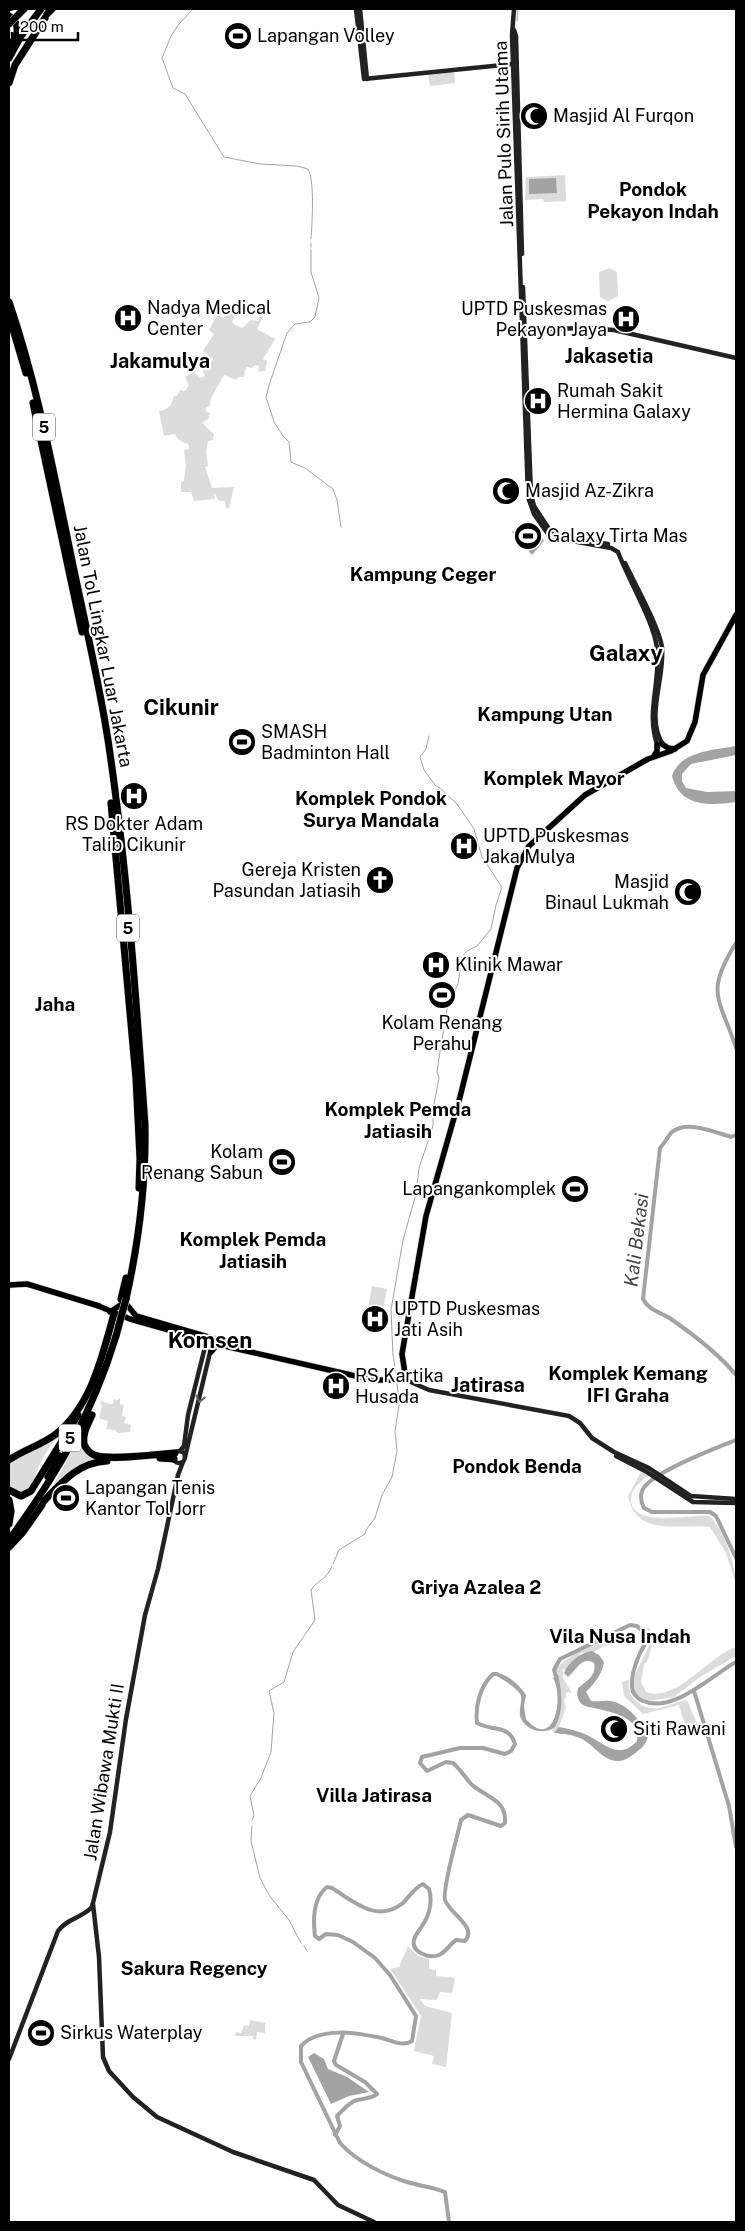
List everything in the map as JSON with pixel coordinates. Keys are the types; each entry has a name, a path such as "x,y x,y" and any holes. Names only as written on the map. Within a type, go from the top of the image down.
{"highway":[{"path":"9,24 24,9"},
{"path":"9,58 28,26 41,9"},
{"path":"9,70 18,53 48,14"},
{"path":"9,16 15,22 17,32 15,39 9,46"},
{"path":"9,83 15,65 39,26"},
{"name":"Jalan Tol Lingkar Luar Jakarta","path":"9,302 33,381 53,467 108,739 137,1020 145,1125 145,1177 139,1235 114,1338 97,1393 71,1448 43,1493 9,1540"},
{"name":"Jalan Tol Lingkar Luar Jakarta","path":"9,316 38,425 93,681 111,797 136,1079 140,1159 140,1182 124,1299"},
{"path":"9,1456 50,1434 73,1412 86,1391 96,1369 113,1311"},
{"path":"9,1460 48,1439 75,1414 94,1378 113,1311"},
{"path":"114,1338 110,1369 85,1432 85,1447 92,1454 106,1458 179,1459"},
{"name":"Jalan Tol Lingkar Luar Jakarta","path":"9,1532 63,1452 91,1394 114,1338"},
{"path":"9,1490 21,1496 32,1489 91,1394"},
{"path":"23,1532 43,1503 77,1470 95,1462 179,1459"},
{"path":"9,1547 36,1520 52,1499 55,1490"},
{"path":"9,1500 12,1511 9,1524"}],"main road":[{"path":"358,9 366,79 513,64"},
{"path":"513,29 514,9"},
{"name":"Jalan Pulo Sirih Utama","path":"513,29 513,64 515,73"},
{"name":"Jalan Pulo Sirih Utama","path":"513,29 516,36 515,73 529,502 534,514 548,534 558,540 590,543 613,548 620,555 656,628 662,648 654,715 660,746"},
{"path":"523,330 583,328 614,330 736,358"},
{"path":"407,1378 402,1354 419,1248 426,1216 460,1097 516,868 523,853 585,795 652,758 685,744 691,736 695,722 702,677 736,615"},
{"path":"660,746 676,749"},
{"path":"660,746 663,754"},
{"path":"652,758 660,746"},
{"path":"9,1285 31,1285 224,1346 373,1380 407,1378 429,1390 569,1416 580,1423 592,1438 691,1496 736,1503"},
{"path":"113,1311 125,1304 136,1316 216,1346 224,1346"},
{"path":"208,1342 252,1349 373,1378 397,1379"},
{"name":"Jalan Wibawa Mukti II","path":"208,1342 208,1364 179,1459 145,1615 126,1718 111,1824 93,1902 99,1957 103,2057 109,2071 133,2097 157,2117 226,2150 273,2168 314,2180 338,2205 374,2222"},
{"name":"Jalan Wibawa Mukti II","path":"179,1459 184,1446 188,1415 208,1342"},
{"path":"201,1364 208,1364"},
{"path":"722,1501 736,1499"},
{"path":"9,2059 58,1931 67,1922 89,1910 93,1902"}],"shaded area":[{"path":"454,71 455,83 430,86 428,74"},
{"path":"565,175 566,201 544,202 543,199 525,200 526,177"},
{"path":"556,178 557,193 529,194 529,179"},
{"path":"610,268 617,272 618,296 608,301 600,297 599,272"},
{"path":"227,313 235,314 232,323 242,328 251,320 258,321 259,314 263,316 257,329 275,339 263,359 267,361 265,371 258,372 259,366 255,365 252,368 247,367 244,377 239,377 236,380 224,375 211,398 209,407 205,411 210,413 208,419 202,423 214,434 213,440 208,441 206,452 208,466 205,467 212,488 234,487 229,508 226,508 225,501 219,501 214,493 215,499 194,501 191,492 181,492 181,482 184,481 186,466 184,450 189,449 188,443 180,441 175,434 164,436 159,411 169,407 174,396 177,396 180,390 185,391 189,385 185,377 193,372 201,378 205,376 203,371 204,361 210,363 213,359 203,351 214,334 209,330 217,315 224,318"},
{"name":"Galaxy Tirta Mas","path":"529,522 544,541 532,555 512,532"},
{"path":"736,746 736,755 691,764 682,774 682,781 686,788 707,792 736,791 736,802 706,804 689,799 682,794 672,776 682,761 699,753"},
{"path":"372,1286 387,1289 383,1310 368,1308"},
{"path":"119,1398 120,1404 124,1405 122,1416 126,1417 124,1423 131,1425 130,1432 118,1433 115,1430 106,1429 108,1421 99,1418 102,1405 100,1404 101,1400 105,1403 113,1404 114,1399 118,1400"},
{"path":"86,1425 83,1435 93,1456 97,1460 52,1488"},
{"path":"64,1431 47,1452 29,1489 25,1493 9,1490 9,1462"},
{"path":"641,1472 650,1475 640,1482 631,1495 634,1508 641,1514 651,1517 709,1516 719,1529 728,1547 734,1567 736,1584 726,1553 710,1527 661,1526 640,1518 633,1509 628,1496"},
{"path":"649,1627 654,1639 647,1662 644,1664 641,1682 646,1692 658,1694 681,1685 714,1659 736,1647 736,1656 700,1677 674,1697 647,1701 636,1694 634,1677 649,1644 650,1636 647,1629"},
{"path":"614,1634 619,1637 594,1652 581,1653 565,1671 563,1668 563,1678 572,1693 567,1692 564,1702 566,1707 559,1727 554,1733 552,1730 560,1717 561,1709 556,1668 576,1652"},
{"path":"592,1651 599,1655 604,1662 598,1678 586,1692 591,1701 611,1701 623,1706 638,1720 648,1736 641,1748 625,1760 617,1761 603,1756 584,1740 572,1735 554,1733 559,1727 573,1730 587,1735 605,1746 618,1750 631,1747 637,1741 637,1732 634,1725 628,1719 611,1712 585,1706 579,1701 577,1696 578,1688 593,1674 594,1663 586,1661 582,1663 568,1677 564,1673 575,1659"},
{"path":"493,1672 507,1677 520,1687 526,1695 524,1706 526,1719 536,1727 544,1729 550,1725 557,1708 558,1697 553,1678 558,1675 561,1701 560,1715 555,1727 551,1730 540,1731 526,1725 520,1716 520,1693 501,1678 494,1675"},
{"path":"629,1680 630,1692 633,1698 641,1705 660,1708 687,1700 701,1733 688,1736 679,1705 643,1714 624,1696 622,1682"},
{"path":"408,1946 418,1956 429,1959 429,1969 436,1970 436,1976 455,1978 452,1993 440,1992 437,2000 420,1999 425,2006 452,2013 446,2067 432,2064 434,2056 414,2051 421,2015 390,1969 399,1967"},
{"path":"250,2020 265,2023 265,2033 257,2032 256,2040 253,2039 253,2036 235,2036 236,2032 241,2033 244,2025 249,2026"},
{"path":"314,2053 324,2059 328,2069 347,2077 369,2092 349,2096 331,2104 308,2057"}],"waterway":[{"path":"193,9 171,36 162,58 173,88 185,94 224,157 260,164 297,166 308,169 312,183 311,239"},
{"path":"517,21 518,9"},
{"path":"311,250 311,272 319,298 315,317 310,322 295,324 287,333 266,397 274,422 289,442 291,462 305,468 333,489 337,500 341,527"},
{"path":"429,736 426,749 420,757 424,770 435,785 457,804 474,829 482,857 500,884"},
{"path":"397,1378 393,1355 391,1310 403,1240 416,1194 419,1168 433,1126 433,1110 439,1078 437,1072 448,1003 458,984 462,957 467,951 477,946 491,929 501,885"},
{"name":"Kali Bekasi","path":"736,943 726,960 718,985 718,996 736,1048"},
{"name":"Kali Bekasi","path":"736,1135 731,1137 701,1128 685,1127 672,1132 660,1148 643,1299 652,1309 688,1331 721,1359 736,1375"},
{"path":"333,1564 339,1550 365,1534 375,1518 382,1495 392,1477 397,1451 395,1431 399,1405 397,1382"},
{"name":"Kali Bekasi","path":"736,1440 685,1461 659,1475 643,1489 641,1497 644,1508 652,1512 710,1512 716,1516 736,1558"},
{"path":"252,1820 254,1816 250,1796 261,1778 271,1752 274,1713 269,1691 284,1682 293,1652 315,1620 311,1590 325,1577 332,1566"},
{"path":"557,1680 554,1670 560,1659 630,1625 637,1626 647,1636 646,1643 635,1665 632,1683 634,1694 643,1701 655,1704 679,1698 736,1662"},
{"path":"449,2222 445,2192 407,2182 380,2171 354,2156 340,2143 301,2062 301,2046 309,2040 328,2033 372,2036 401,2043 412,2041 416,2016 390,1975 375,1958 353,1942 338,1935 326,1934 319,1939 315,1936 315,1910 319,1897 327,1887 366,1908 384,1911 393,1909 403,1903 423,1884 429,1889 430,1909 415,1938 415,1948 422,1954 435,1956 444,1952 456,1940 465,1941 468,1936 465,1925 445,1900 448,1874 461,1820 468,1815 501,1826 505,1823 505,1815 499,1804 471,1784 453,1763 446,1762 427,1771 420,1763 422,1757 460,1748 483,1748 505,1754 511,1751 515,1744 509,1734 500,1729 477,1723 478,1703 482,1690 488,1679 493,1674 497,1674"},
{"path":"694,1691 729,1806 736,1847"},
{"path":"252,1826 251,1841 260,1878 269,1895 289,1920 301,1943"},
{"path":"304,1946 307,1951"},
{"path":"335,2135 340,2126 337,2116 343,2109 354,2101 370,2098 377,2094 365,2082 336,2065 334,2061 343,2034"}],"railway":[{"path":"9,11 16,9"}],"place":[{"name":"Lapangan Volley","path":"238,36"},
{"name":"Masjid Al Furqon","path":"534,116"},
{"name":"Nadya Medical Center","path":"128,318"},
{"name":"UPTD Puskesmas Pekayon Jaya","path":"626,319"},
{"name":"Rumah Sakit Hermina Galaxy","path":"538,401"},
{"name":"Masjid Az-Zikra","path":"506,491"},
{"name":"Galaxy Tirta Mas","path":"528,536"},
{"name":"SMASH Badminton Hall","path":"242,742"},
{"name":"RS Dokter Adam Talib Cikunir","path":"134,796"},
{"name":"UPTD Puskesmas Jaka Mulya","path":"464,846"},
{"name":"Gereja Kristen Pasundan Jatiasih","path":"380,880"},
{"name":"Masjid Binaul Lukmah","path":"688,892"},
{"name":"Klinik Mawar","path":"436,965"},
{"name":"Kolam Renang Perahu","path":"442,995"},
{"name":"Kolam Renang Sabun","path":"282,1162"},
{"name":"Lapangankomplek","path":"575,1189"},
{"name":"UPTD Puskesmas Jati Asih","path":"375,1319"},
{"name":"RS Kartika Husada","path":"336,1386"},
{"name":"Lapangan Tenis Kantor Tol Jorr","path":"66,1498"},
{"name":"Siti Rawani","path":"614,1729"},
{"name":"Sirkus Waterplay","path":"41,2033"}],"district":[{"name":"Pondok Pekayon Indah","path":"653,200"},
{"name":"Jakasetia","path":"609,356"},
{"name":"Jakamulya","path":"160,361"},
{"name":"Kampung Ceger","path":"423,574"},
{"name":"Galaxy","path":"626,653"},
{"name":"Cikunir","path":"181,707"},
{"name":"Kampung Utan","path":"545,714"},
{"name":"Komplek Mayor","path":"554,778"},
{"name":"Komplek Pondok Surya Mandala","path":"371,809"},
{"name":"Jaha","path":"55,1004"},
{"name":"Komplek Pemda Jatiasih","path":"398,1120"},
{"name":"Komplek Pemda Jatiasih","path":"253,1250"},
{"name":"Komsen","path":"210,1340"},
{"name":"Komplek Kemang IFI Graha","path":"628,1384"},
{"name":"Jatirasa","path":"488,1385"},
{"name":"Pondok Benda","path":"517,1466"},
{"name":"Griya Azalea 2","path":"476,1587"},
{"name":"Vila Nusa Indah","path":"620,1636"},
{"name":"Villa Jatirasa","path":"374,1795"},
{"name":"Sakura Regency","path":"194,1968"}]}
